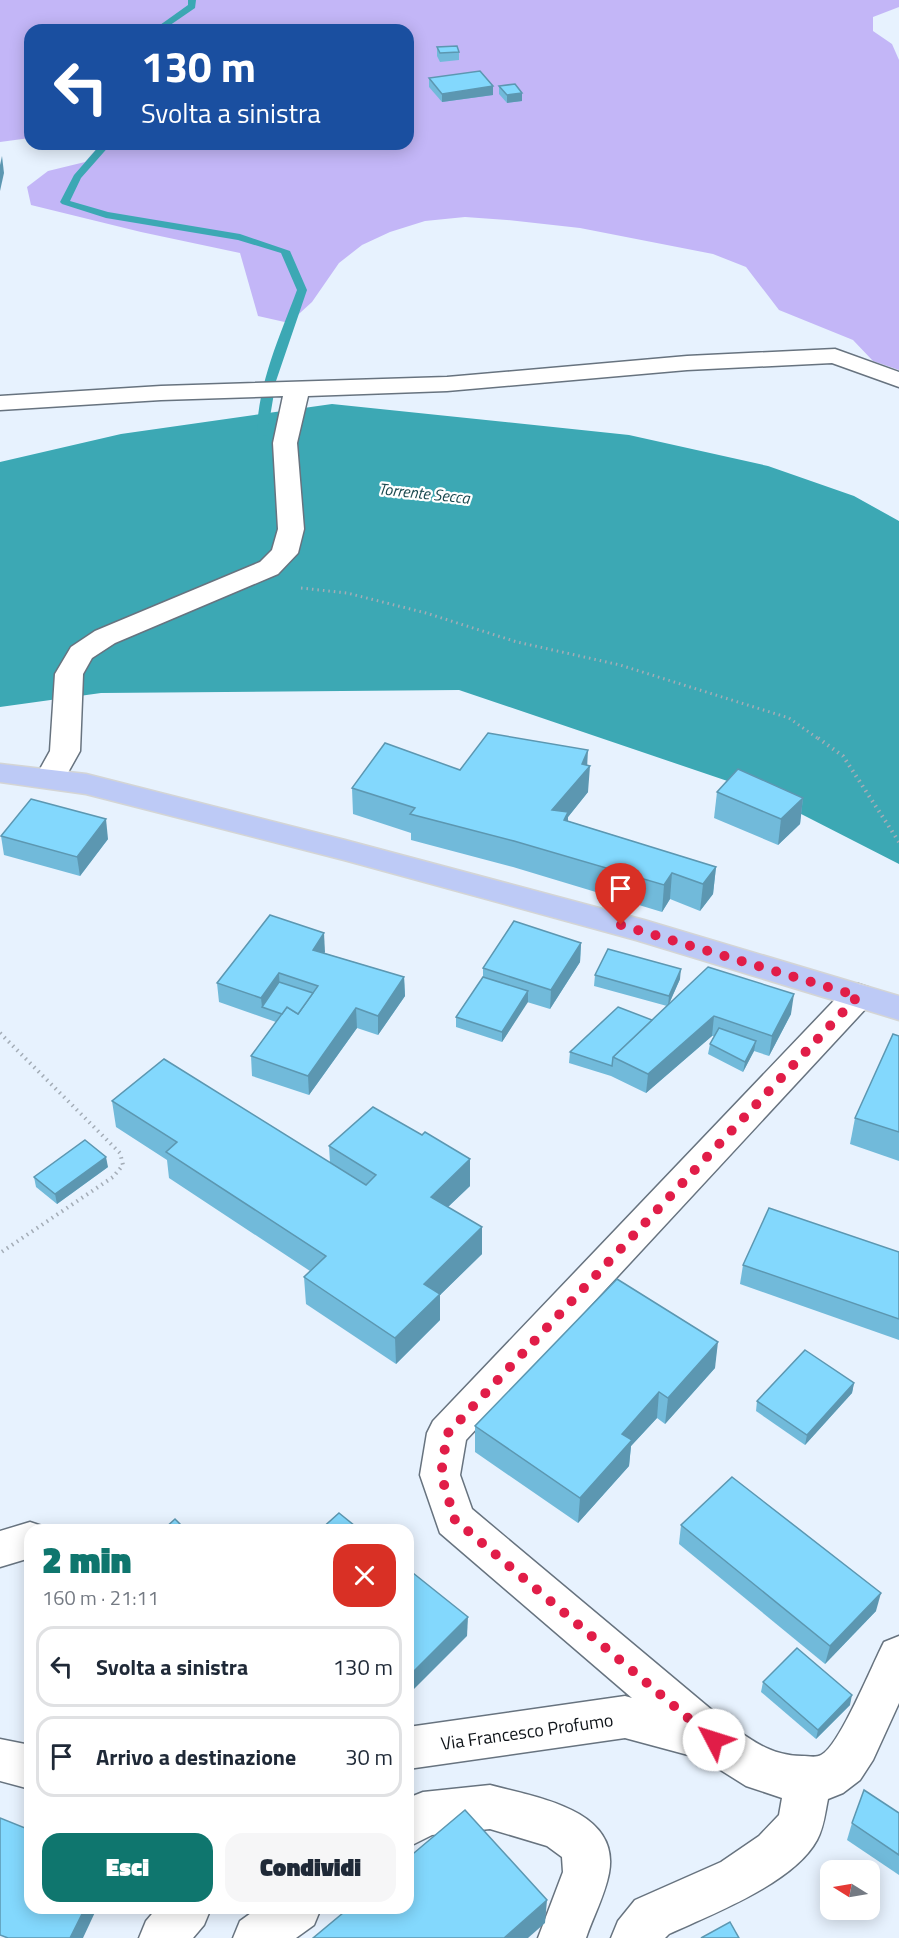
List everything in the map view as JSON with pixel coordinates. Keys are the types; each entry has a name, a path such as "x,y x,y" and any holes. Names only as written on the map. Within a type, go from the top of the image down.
{"main road":[{"path":"0,773 86,784 345,850 644,931 899,1008"}],"street":[{"path":"0,403 161,393 447,384 687,363 835,356 899,380"},
{"path":"50,778 65,751 69,674 81,653 105,637 269,568 285,553 291,529 285,443 295,405 296,389"},
{"name":"Via Francesco Profumo","path":"858,996 447,1434 441,1475 455,1520 714,1740 762,1771 787,1778 827,1778 844,1766 857,1745 899,1656"},
{"path":"0,1549 24,1542"},
{"name":"Via Francesco Profumo","path":"414,1747 625,1718 714,1740"},
{"path":"0,1760 24,1766"},
{"path":"635,1938 652,1917 738,1878 775,1852 800,1826 809,1779"},
{"path":"416,1820 490,1807 560,1827 584,1846 586,1872 562,1938"},
{"path":"257,1938 289,1914"}],"path":[{"path":"238,581 347,593 426,613 517,642 620,665 789,718 843,756 899,842"},
{"path":"0,1033 120,1153 123,1166 113,1177 0,1253"}],"shaded area":[{"path":"0,0 899,0 899,7 873,17 873,31 892,44 899,60 899,370 873,361 853,340 779,310 746,267 713,254 580,228 465,217 425,221 390,232 362,245 339,263 312,302 289,323 258,316 240,253 31,205 27,187 48,171 85,162 96,150 414,150 414,24 24,24 24,139 0,142"}],"water":[{"name":"Torrente Secca","path":"332,404 629,435 768,466 854,496 899,521 899,864 754,790 459,690 101,693 0,707 0,462 121,434"}],"building":[{"path":"457,46 459,52 440,53 437,47"},
{"path":"480,71 493,86 442,94 429,78"},
{"path":"515,84 522,93 507,95 499,86"},
{"path":"488,733 588,750 582,764 590,766 552,810 568,812 564,820 716,867 703,884 672,873 664,885 514,841 410,814 415,808 352,788 385,743 460,770"},
{"path":"738,769 803,798 781,819 717,792"},
{"path":"31,799 106,819 77,857 1,836"},
{"path":"270,915 324,933 313,950 404,977 378,1016 356,1008 308,1076 251,1056 287,1007 298,1014 318,986 279,973 261,998 217,983"},
{"path":"514,921 581,943 551,990 483,968"},
{"path":"608,949 681,969 669,996 595,975"},
{"path":"708,967 794,994 772,1036 714,1016 648,1074 613,1057"},
{"path":"483,977 528,991 502,1032 456,1017"},
{"path":"279,982 313,993 298,1014 287,1007 282,1014 262,1007"},
{"path":"618,1007 652,1020 613,1057 612,1066 570,1052"},
{"path":"719,1028 756,1041 745,1062 710,1044"},
{"path":"893,1034 899,1036 899,1132 855,1118"},
{"path":"164,1059 366,1185 376,1175 329,1146 373,1107 422,1135 425,1132 470,1159 431,1197 482,1227 424,1284 440,1294 395,1338 304,1277 326,1256 166,1152 177,1142 112,1101"},
{"path":"85,1140 106,1157 55,1194 34,1177"},
{"path":"769,1208 899,1252 899,1319 743,1265"},
{"path":"617,1279 718,1342 668,1398 659,1392 622,1434 632,1440 580,1498 475,1426"},
{"path":"805,1350 854,1383 807,1435 757,1401"},
{"path":"732,1477 881,1593 830,1646 681,1525"},
{"path":"339,1513 353,1524 327,1524"},
{"path":"175,1519 180,1524 170,1524"},
{"path":"414,1574 468,1617 414,1671"},
{"path":"797,1648 852,1695 818,1730 763,1682"},
{"path":"864,1790 899,1813 899,1855 852,1823"},
{"path":"465,1810 547,1900 504,1938 313,1938 342,1914 414,1914 414,1853"},
{"path":"0,1818 24,1828 24,1914 82,1914 70,1938 8,1938 0,1935"},
{"path":"730,1922 739,1938 701,1938"}],"waterway":[{"path":"166,24 192,6 192,0"},
{"path":"101,150 77,177 65,202 106,215 240,237 285,251 302,290 270,381 263,418 263,433"}],"route":[{"path":"621,925 858,996 447,1434 441,1475 455,1520 714,1740"}]}
